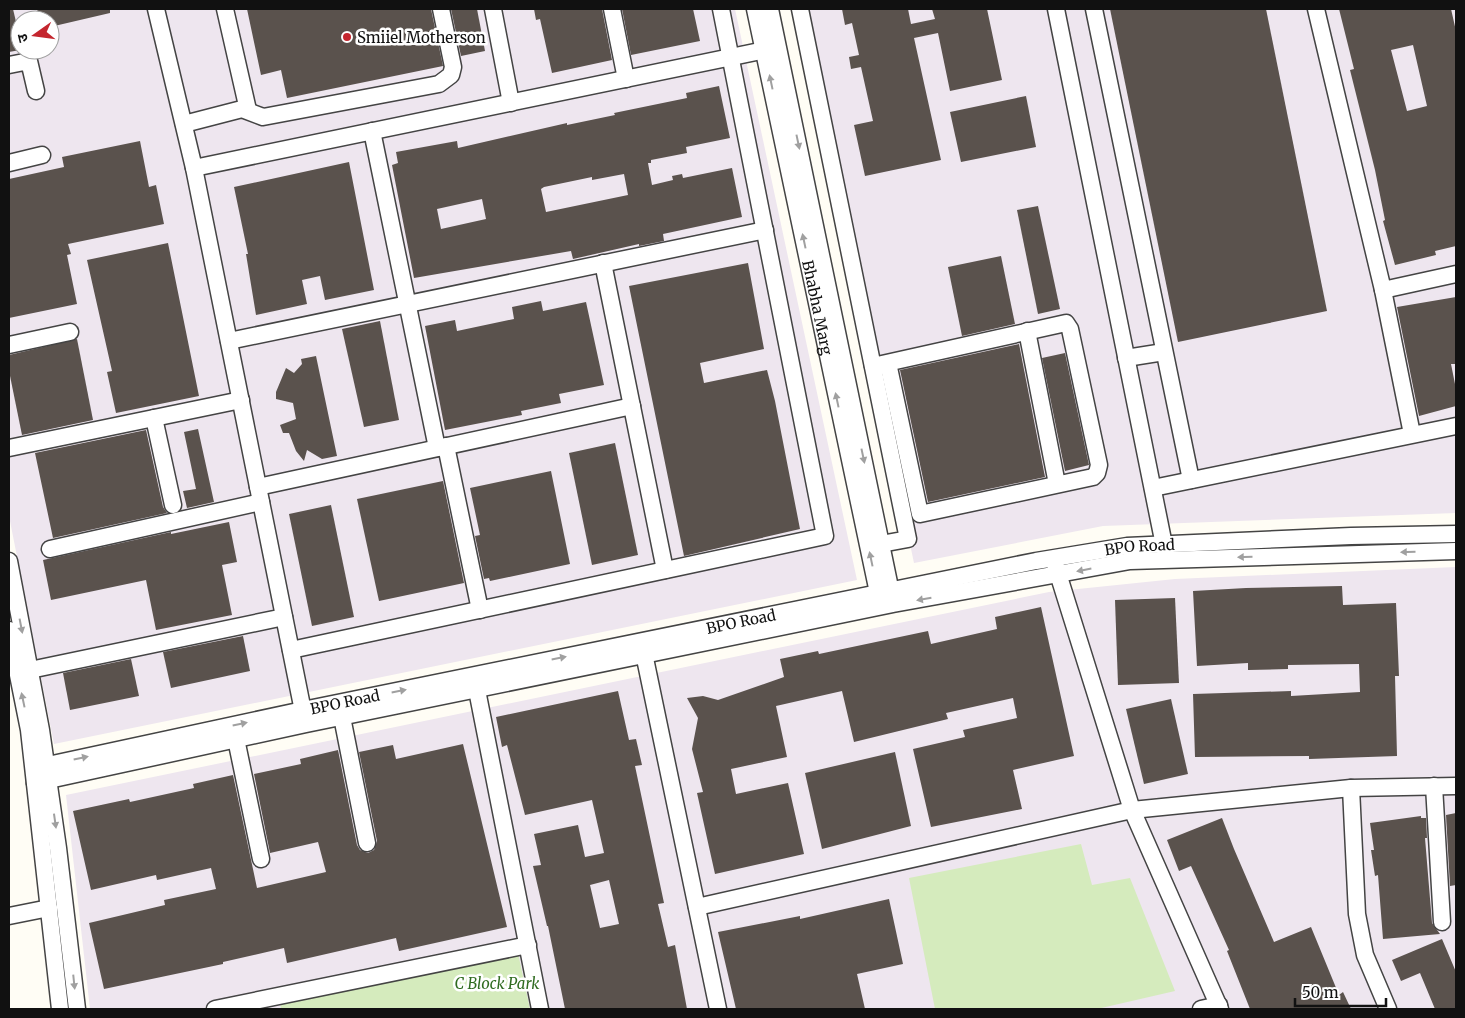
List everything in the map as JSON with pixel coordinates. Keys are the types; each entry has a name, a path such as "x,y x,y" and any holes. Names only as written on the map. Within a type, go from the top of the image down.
{"street":[{"path":"156,9 194,168 305,717"},
{"path":"225,9 248,110"},
{"path":"184,124 242,109 263,117 439,84 451,75 453,67 441,9"},
{"path":"492,9 512,103"},
{"path":"612,9 626,78"},
{"path":"291,650 825,536 721,9"},
{"name":"Bhabha Marg","path":"755,9 771,48 881,544 886,599"},
{"name":"Bhabha Marg","path":"770,9 771,48 886,599"},
{"path":"800,9 912,516 908,539 881,544"},
{"path":"1056,9 1166,552"},
{"path":"1094,9 1191,480"},
{"path":"1316,9 1383,290 1412,434"},
{"path":"194,168 771,48"},
{"path":"9,64 29,61 36,90"},
{"path":"372,131 408,304 480,610"},
{"path":"9,162 42,156"},
{"path":"229,341 765,230"},
{"path":"603,263 665,570"},
{"path":"1383,290 1456,274"},
{"path":"880,365 1066,323 1070,329 1100,465 1098,473 1093,477 912,516"},
{"path":"1027,331 1057,484"},
{"path":"9,345 70,332"},
{"path":"1126,358 1164,352"},
{"path":"9,448 241,400"},
{"path":"50,549 442,447 632,406"},
{"path":"154,418 173,505"},
{"path":"1153,488 1456,426"},
{"name":"BPO Road","path":"886,599 1059,575 1166,552 1351,536 1456,534"},
{"name":"BPO Road","path":"41,774 305,717 886,599 1053,559 1127,546 1166,552 1456,551"},
{"path":"1053,559 1132,810 1219,1007 1201,1009"},
{"path":"9,561 30,670 41,774 76,1009"},
{"path":"30,670 284,617"},
{"path":"9,630 41,774 49,908 60,1009"},
{"path":"643,648 718,1009"},
{"path":"476,682 540,1009"},
{"name":"BPO Road","path":"41,774 236,739 305,717 342,717 476,682"},
{"path":"342,717 367,842"},
{"path":"236,739 261,859"},
{"path":"1434,786 1442,922"},
{"path":"697,907 1132,810 1351,788 1456,786"},
{"path":"1351,788 1357,914 1365,954 1388,1009"},
{"path":"9,916 49,908"},
{"path":"215,1009 528,946"}],"shaded area":[{"path":"9,9 735,9 857,580 54,744 9,516"},
{"path":"797,9 1456,9 1456,513 1103,526 914,563"},
{"path":"1456,567 1456,1009 90,1009 66,795 1049,592 1175,579"}],"green space":[{"path":"1081,844 1092,885 1130,878 1175,991 1097,1009 935,1009 909,878"},
{"name":"C Block Park","path":"518,953 530,1009 281,1009 280,1002"}],"building":[{"path":"9,9 13,9 10,10 9,52"},
{"path":"110,9 110,13 60,25 60,10 37,10"},
{"name":"Smiiel Motherson","path":"247,9 431,9 443,66 287,98 281,70 261,75"},
{"path":"451,9 477,9 485,51 461,56"},
{"path":"534,9 602,9 612,60 552,73 540,19 536,20"},
{"path":"622,9 693,9 700,41 631,55"},
{"path":"842,9 908,9 911,24 935,19 932,9 987,9 1002,80 950,91 938,33 914,38 941,160 865,176 854,125 873,121 861,67 851,69 849,57 859,55 852,23 845,25"},
{"path":"1110,9 1266,9 1327,311 1178,342"},
{"path":"1339,9 1451,9 1456,31 1456,246 1435,251 1436,255 1395,265 1383,221 1385,220 1375,170 1350,70 1354,69","holes":["1413,45 1427,106 1407,111 1391,50"]},
{"path":"719,86 730,138 686,147 687,153 651,160 651,163 648,163 652,185 673,180 672,176 682,174 683,178 732,168 742,217 663,234 664,241 639,246 639,244 573,259 571,251 414,278 392,165 398,163 396,152 457,141 458,148 687,98 686,93","holes":["624,174 628,195 546,212 541,189 544,187 592,177 592,180","482,199 486,219 441,229 437,209"]},
{"path":"1026,96 1036,147 961,162 950,112"},
{"path":"140,141 149,187 156,185 164,224 68,244 71,254 67,255 77,304 9,318 9,179 64,167 62,157"},
{"path":"349,162 374,290 325,300 320,276 302,280 307,304 256,315 246,254 248,254 234,187"},
{"path":"1038,206 1060,309 1038,314 1017,210"},
{"path":"168,243 199,396 116,413 107,372 112,371 87,260"},
{"path":"1001,256 1015,324 962,336 948,267"},
{"path":"748,263 764,349 700,363 704,383 767,370 775,401 800,529 684,556 629,286"},
{"path":"1456,297 1456,364 1451,364 1456,389 1456,406 1419,416 1397,307"},
{"path":"541,301 543,311 586,302 604,385 559,394 561,403 521,411 522,415 445,430 425,326 455,320 457,331 514,319 512,307"},
{"path":"380,321 399,420 364,427 342,329"},
{"path":"77,339 93,420 22,435 9,371 9,355"},
{"path":"1019,344 1045,477 928,502 900,370"},
{"path":"1065,353 1089,465 1065,471 1042,358"},
{"path":"316,356 337,456 322,459 307,450 304,461 296,451 289,433 283,433 280,425 296,419 293,403 276,399 276,392 286,368 294,373 302,364 301,359"},
{"path":"198,429 214,502 187,508 183,491 196,489 184,432"},
{"path":"146,430 163,507 167,513 53,538 35,453"},
{"path":"615,443 638,555 592,565 569,453"},
{"path":"551,471 570,564 490,581 489,578 484,579 475,536 480,535 470,488"},
{"path":"443,481 464,583 379,601 357,499"},
{"path":"331,505 354,617 312,626 289,514"},
{"path":"229,522 237,562 222,565 232,615 156,630 146,580 51,600 43,560 171,532 171,534"},
{"path":"1342,586 1343,605 1396,603 1399,676 1395,676 1397,756 1309,759 1309,756 1195,757 1193,694 1291,691 1291,696 1360,692 1359,664 1288,665 1288,669 1248,670 1248,663 1197,666 1193,591"},
{"path":"1175,598 1179,683 1118,685 1115,600"},
{"path":"1041,607 1074,756 1013,770 1022,809 931,827 913,749 965,737 963,730 1017,718 1013,698 946,713 948,719 854,742 842,691 776,706 787,757 731,769 736,794 788,783 804,854 715,874 697,793 703,792 692,749 698,718 687,698 703,696 718,700 784,677 780,659 818,651 819,654 928,631 931,644 997,629 995,617"},
{"path":"243,636 250,671 171,688 163,652"},
{"path":"131,659 139,696 70,710 63,673"},
{"path":"618,691 629,740 636,739 642,765 635,766 664,903 658,904 668,947 675,945 687,1009 565,1009 548,926 533,866 541,865 534,834 578,825 585,857 604,853 592,800 525,815 507,745 502,747 496,717","holes":["609,880 619,924 600,928 590,885"]},
{"path":"1171,699 1188,774 1144,784 1126,709"},
{"path":"463,744 507,927 399,951 396,938 287,963 284,948 223,962 223,964 104,989 89,923 165,905 164,900 216,889 211,868 157,880 156,875 91,890 73,811 129,799 130,802 194,788 193,784 233,775 257,888 326,872 318,842 270,853 254,774 301,764 300,759 338,750 357,845 360,850 368,853 374,850 377,841 359,752 393,745 396,759"},
{"path":"895,752 911,826 822,849 805,773"},
{"path":"1456,813 1456,885 1450,886 1446,815"},
{"path":"1421,816 1421,818 1426,818 1427,838 1425,838 1432,923 1440,934 1383,939 1378,875 1375,876 1371,850 1374,850 1370,823"},
{"path":"1222,818 1274,942 1311,927 1339,995 1343,992 1351,1009 1250,1009 1227,951 1229,950 1191,866 1179,871 1167,840"},
{"path":"889,899 903,964 857,974 865,1009 736,1009 718,932 800,916 800,919"},
{"path":"1442,939 1456,972 1456,1009 1435,1009 1420,973 1401,981 1392,960"}],"place":[{"name":"Smiiel Motherson","path":"347,37"}]}
